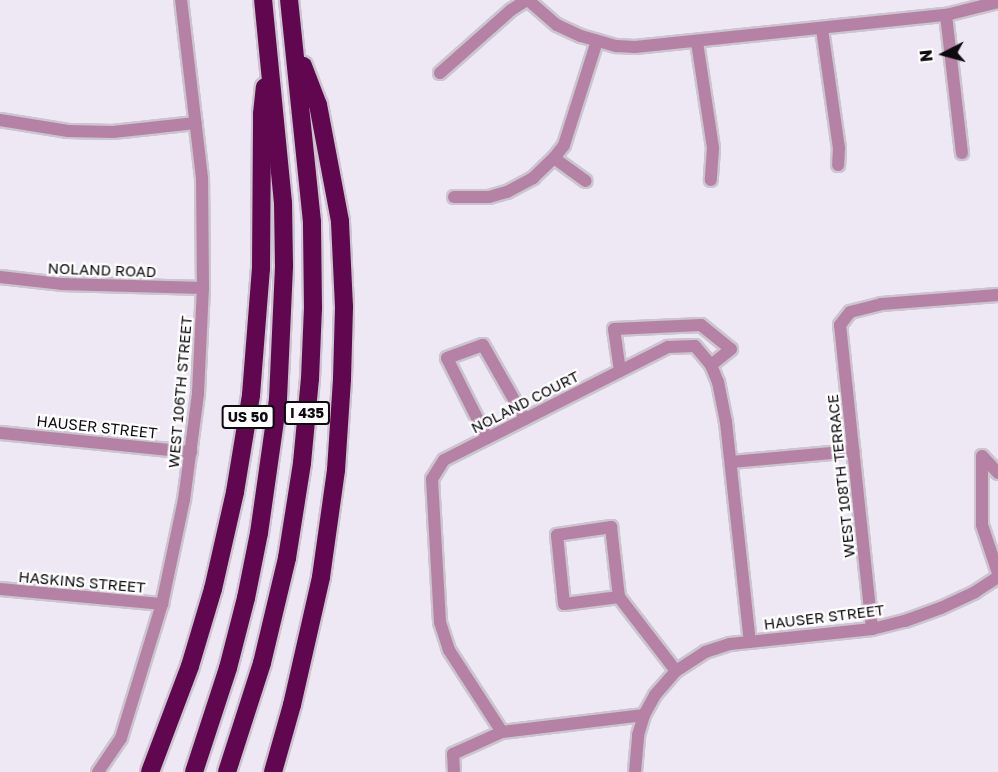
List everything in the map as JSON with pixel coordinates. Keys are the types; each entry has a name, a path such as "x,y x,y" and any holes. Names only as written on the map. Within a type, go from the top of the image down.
{"highway":[{"name":"I 435","path":"194,772 228,668 246,598 259,533 278,399 285,267 284,213 270,50 263,0"},
{"name":"I 435","path":"227,772 262,663 287,558 302,463 310,379 312,222 290,0"},
{"path":"273,772 292,705 321,577 336,471 342,379 344,307 340,221 318,105 296,44"},
{"name":"US 50","path":"150,772 190,666 213,589 235,492 251,395 261,269 262,114 270,50"}],"street":[{"name":"WEST 106TH STREET","path":"98,772 121,738 162,604 177,535 198,393 203,288 203,202 196,123 180,0"},
{"path":"440,73 511,10 528,0 557,25 597,41 617,46 656,46 946,15 998,2"},
{"path":"946,15 962,153"},
{"path":"822,29 839,148 838,165"},
{"path":"454,197 471,199 507,192 533,178 554,159 564,145 597,41"},
{"path":"697,42 713,148 711,180"},
{"path":"0,120 68,131 113,132 196,123"},
{"path":"554,159 586,182"},
{"name":"NOLAND ROAD","path":"0,277 61,285 203,288"},
{"name":"WEST 108TH TERRACE","path":"872,628 840,325 850,312 881,304 998,296"},
{"path":"620,371 614,329 702,325 731,349 711,365 718,382 726,422 750,642"},
{"path":"487,438 447,358 483,345 525,419"},
{"name":"NOLAND COURT","path":"502,732 449,650 440,622 432,479 444,460 668,347 695,346 711,365"},
{"name":"HAUSER STREET","path":"0,433 191,452"},
{"path":"731,462 854,451"},
{"path":"998,473 982,456 982,525 998,575"},
{"path":"619,597 564,604 556,535 610,528 619,597 676,670"},
{"name":"HAUSER STREET","path":"635,772 638,735 644,715 658,690 676,670 705,652 750,642 872,628 941,608 975,592 998,575"},
{"name":"HASKINS STREET","path":"0,589 162,604"},
{"path":"454,772 453,754 502,732 644,715"}]}
